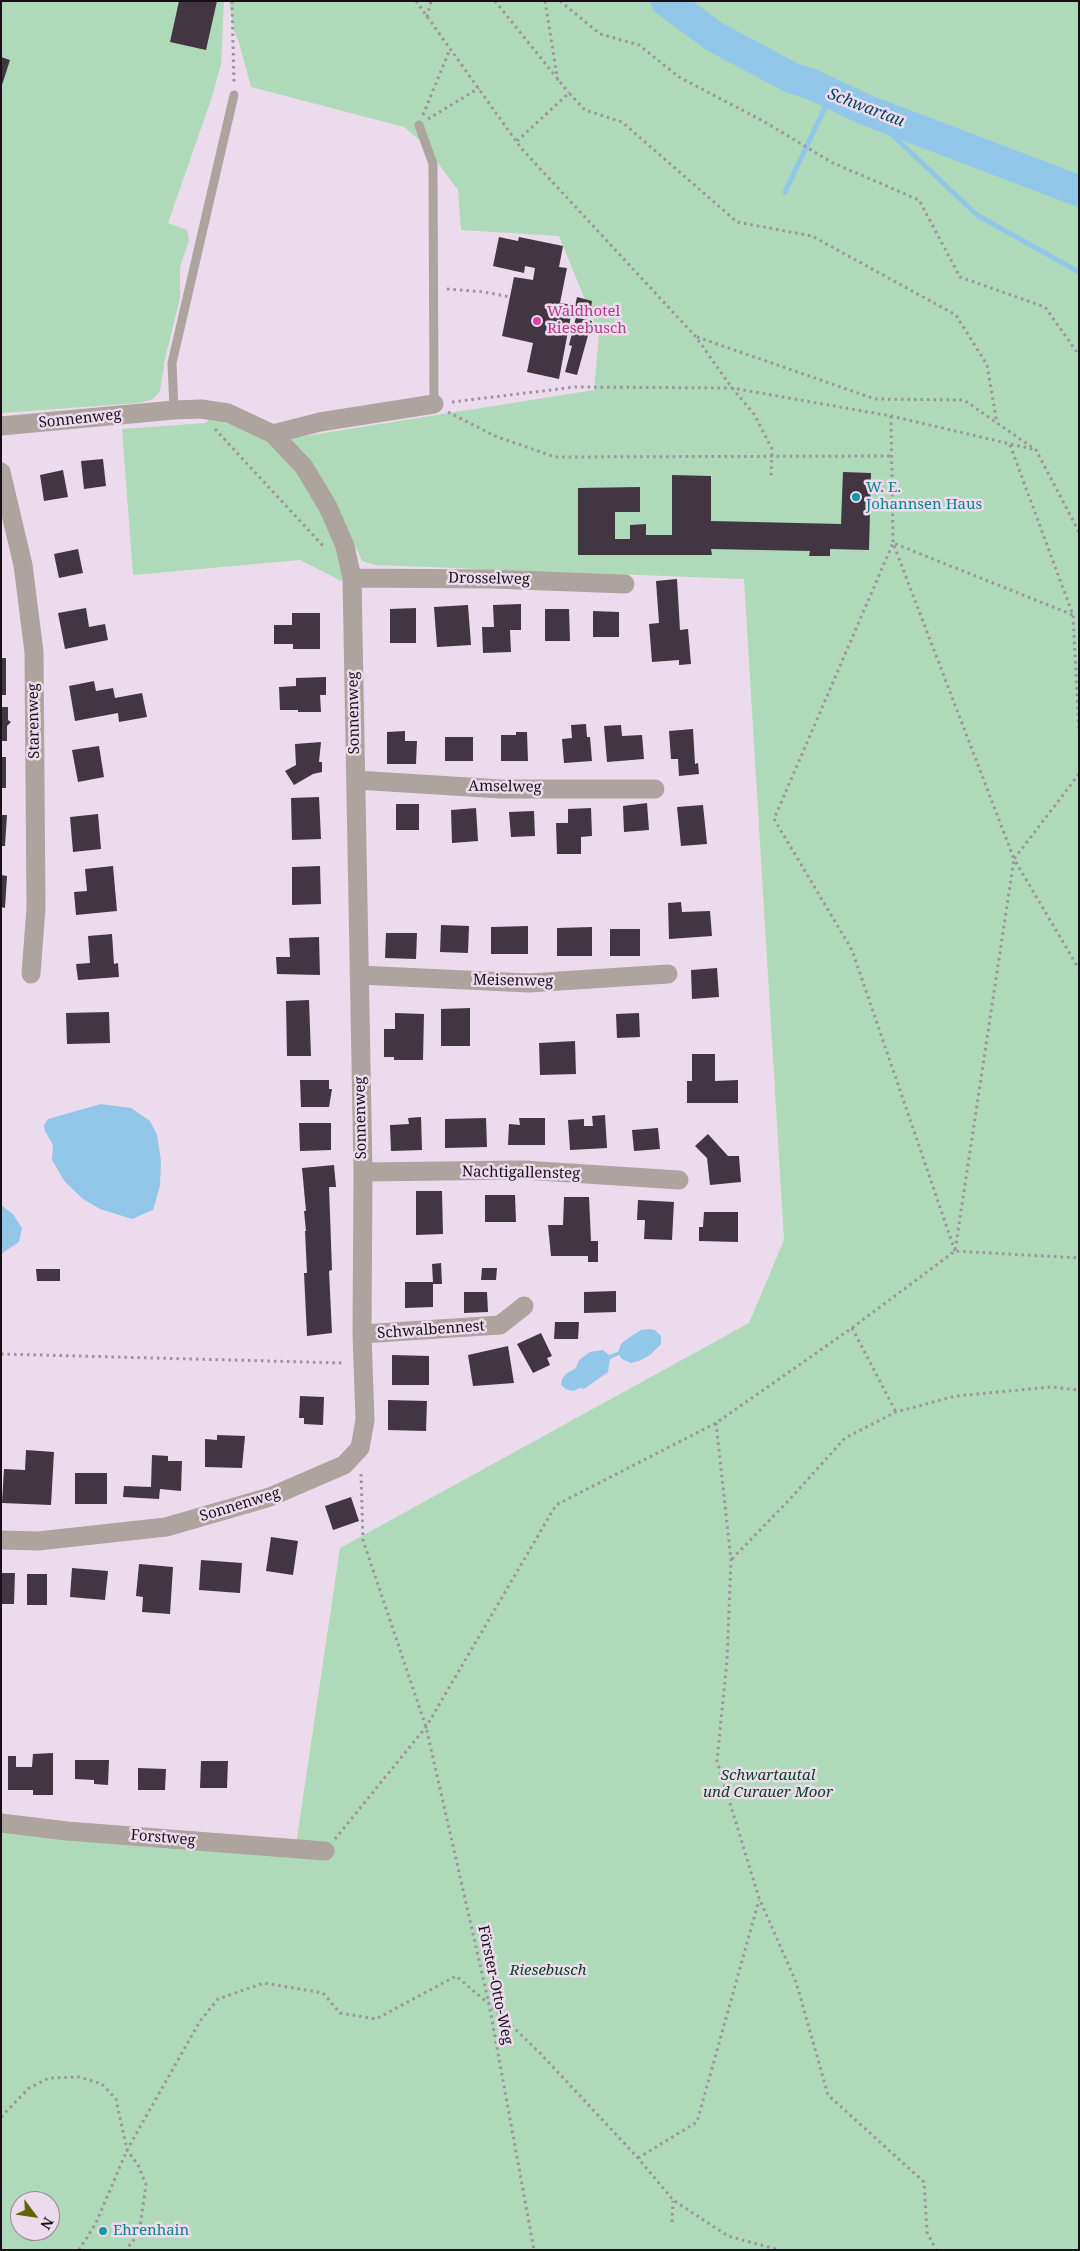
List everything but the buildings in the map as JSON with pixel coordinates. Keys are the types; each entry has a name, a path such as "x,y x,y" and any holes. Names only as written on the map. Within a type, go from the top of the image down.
{"street":[{"path":"273,434 320,422 434,404"},
{"name":"Sonnenweg","path":"1,426 174,410 201,409 228,413 273,434 304,467 328,507 345,546 352,578 362,1172 362,1334 365,1420 360,1448 344,1465 270,1497 166,1527 38,1541 1,1540"},
{"name":"Starenweg","path":"1,472 23,565 34,652 36,908 31,974"},
{"name":"Drosselweg","path":"352,578 493,579 625,584"},
{"name":"Amselweg","path":"356,780 501,788 655,788"},
{"name":"Meisenweg","path":"358,975 529,984 668,974"},
{"name":"Nachtigallensteg","path":"362,1172 524,1170 679,1180"},
{"name":"Schwalbennest","path":"362,1334 500,1325 524,1306"},
{"name":"Forstweg","path":"1,1823 67,1831 325,1852"}],"lane":[{"path":"174,410 172,363 234,95"},
{"path":"419,125 433,164 434,404"}],"path":[{"path":"232,1 234,95"},
{"path":"416,1 517,141 696,337 732,388 754,414 772,449 772,479"},
{"path":"427,17 431,1"},
{"path":"495,1 558,82 585,110 622,122 737,222 812,236 956,315 987,365 997,423"},
{"path":"546,1 558,82"},
{"path":"560,1 600,34 639,45 678,77 763,121 833,163 919,200 960,277 1045,308 1079,355"},
{"path":"419,125 450,49"},
{"path":"419,125 479,88"},
{"path":"517,141 569,93"},
{"path":"434,289 464,289 510,297"},
{"path":"696,337 875,399 964,400 1036,450 1079,532"},
{"path":"434,404 575,387 732,388 891,416 1036,450"},
{"path":"434,404 495,436 555,457 892,456"},
{"path":"201,409 204,418 326,548"},
{"path":"891,416 893,543 1014,859 1079,969"},
{"path":"1010,445 1073,615 1079,733"},
{"path":"893,543 1073,615"},
{"path":"893,543 774,819 852,950 955,1251"},
{"path":"1074,630 1079,630"},
{"path":"955,1251 1014,859 1079,774"},
{"path":"325,1852 426,1727 556,1505 716,1423 852,1328 955,1251 1079,1258"},
{"path":"852,1328 896,1412"},
{"path":"1,1354 314,1364 364,1362"},
{"path":"731,1560 845,1438 896,1412 956,1396 1051,1387 1079,1390"},
{"path":"716,1423 731,1560 727,1660 717,1761 759,1898 796,1982 828,2094 924,2182 928,2232 936,2250"},
{"name":"Förster-Otto-Weg","path":"360,1448 363,1540 426,1727 489,2004 534,2250"},
{"path":"638,2158 697,2122 759,1898"},
{"path":"79,2250 96,2223 127,2150 200,2021 218,1999 264,1983 322,1993 340,2013 376,2019 456,1976 489,2004 540,2053 638,2158 673,2200 728,2236 779,2250"},
{"path":"1,2118 29,2088 49,2078 79,2077 102,2084 116,2098 127,2150 138,2165 146,2185 138,2233 126,2250"},
{"path":"672,2222 673,2200"}],"green space":[{"path":"1,1 224,1 221,64 212,97 168,223 187,230 189,240 180,267 180,298 165,359 160,391 153,399 140,403 1,413"},
{"name":"Riesebusch","path":"229,1 1079,1 1079,2250 1,2250 1,1830 294,1858 340,1548 749,1323 784,1240 744,579 375,565 362,561 336,503 292,442 292,438 594,390 599,334 559,236 461,230 458,190 423,143 404,127 251,87 238,39 234,31"},
{"path":"212,417 269,440 297,470 320,509 339,551 345,583 300,560 133,575 122,429 205,423"}],"water":[{"path":"101,1104 131,1108 150,1121 157,1135 161,1161 160,1186 153,1210 132,1219 100,1209 83,1199 65,1182 52,1160 53,1145 45,1131 44,1125 48,1119"},
{"path":"1,1205 13,1214 22,1228 19,1242 1,1254"},
{"path":"641,1330 655,1330 661,1336 661,1344 650,1355 631,1363 622,1359 619,1355 610,1359 608,1372 584,1389 580,1388 573,1391 561,1385 562,1379 566,1374 576,1368 579,1360 590,1352 603,1350 609,1355 618,1352 621,1344 627,1339"}],"waterway":[{"name":"Schwartau","path":"666,1 715,37 792,78 811,84 866,110 1079,191"},
{"path":"785,192 831,95"},
{"path":"866,110 977,215 1079,272"}],"place":[{"name":"Waldhotel Riesebusch","path":"537,321"},
{"name":"W. E. Johannsen Haus","path":"856,497"},
{"name":"Ehrenhain","path":"103,2231"}],"park label":[{"name":"Schwartautal und Curauer Moor","path":"768,1784"}]}
